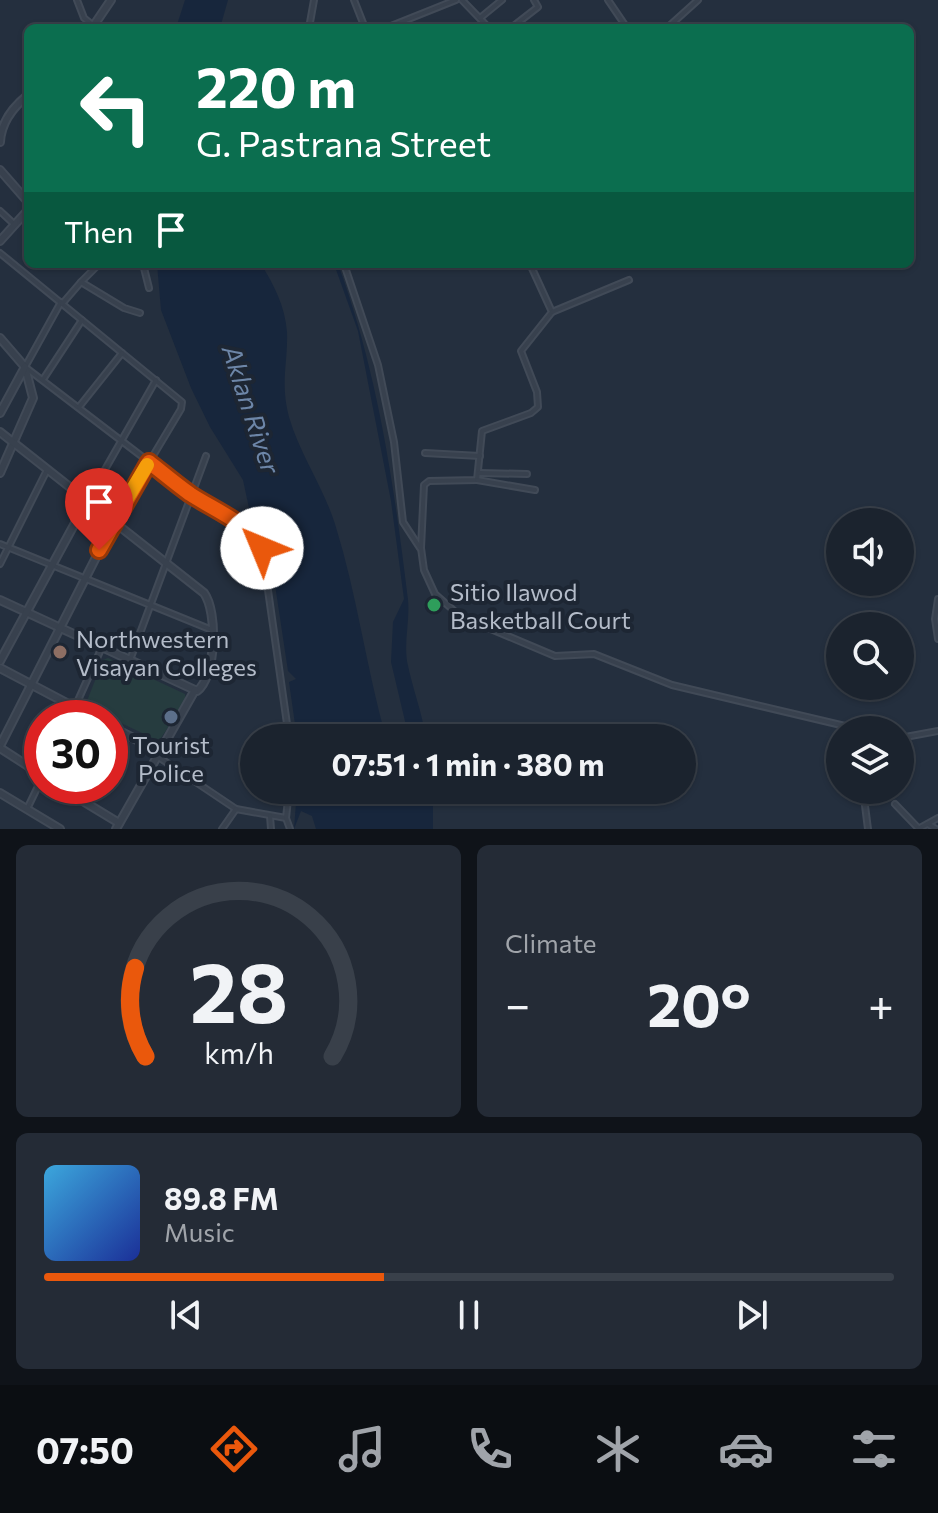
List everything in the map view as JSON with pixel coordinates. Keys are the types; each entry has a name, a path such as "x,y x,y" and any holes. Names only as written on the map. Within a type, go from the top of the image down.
{"street":[{"path":"77,0 84,18 90,24"},
{"path":"95,24 111,0"},
{"path":"310,24 314,0"},
{"path":"354,0 363,24"},
{"path":"395,24 459,0 485,24"},
{"path":"480,18 502,0"},
{"path":"516,24 538,7 534,0"},
{"path":"608,0 624,24"},
{"path":"671,24 698,0"},
{"path":"0,142 4,124 24,98"},
{"path":"0,170 24,197"},
{"path":"0,211 14,224"},
{"path":"0,241 24,214"},
{"path":"0,253 183,403 114,522 0,747 24,764"},
{"path":"0,413 62,303 95,268"},
{"path":"144,268 149,288"},
{"path":"345,268 378,365 394,442 405,528 421,548"},
{"path":"532,268 552,312"},
{"path":"477,480 483,430 531,413 538,407 537,392 521,351 552,312 629,280"},
{"path":"81,282 124,308 140,313"},
{"path":"44,378 82,320"},
{"path":"0,338 25,367 44,378 191,494 227,514 252,534 262,548 287,724"},
{"path":"79,407 122,353"},
{"path":"0,473 32,403 25,367"},
{"path":"0,661 156,380"},
{"path":"0,432 166,562 206,596 214,611 206,680 196,691 117,826 85,804"},
{"path":"425,453 480,456"},
{"path":"130,660 206,456"},
{"path":"0,564 47,470"},
{"path":"479,473 527,474"},
{"path":"535,490 477,480 426,483 421,548 424,570 432,588 460,616 555,656 589,654 672,685 826,724"},
{"path":"0,544 214,631"},
{"path":"938,599 935,619 938,639"},
{"path":"0,600 196,691"},
{"path":"78,700 102,647"},
{"path":"0,668 62,700"},
{"path":"914,735 938,731"},
{"path":"128,736 159,754 236,809 286,818"},
{"path":"0,793 60,829"},
{"path":"27,809 29,804"},
{"path":"288,804 286,818 290,829"},
{"path":"865,804 868,829"},
{"path":"895,804 919,829 938,818"},
{"path":"222,829 236,809"},
{"path":"270,816 271,829"},
{"path":"928,824 936,829"}],"green space":[{"path":"108,658 185,694 186,700 159,741 128,726 128,700 87,700 103,660"}],"water":[{"path":"185,0 228,0 221,24 177,24"},
{"name":"Aklan River","path":"157,268 263,268 284,313 287,332 286,405 289,417 335,524 383,724 295,724 289,682 296,679 288,671 269,545 252,522 243,480 210,427 191,388 161,310"},
{"path":"335,268 339,268 352,305 383,430 408,600 407,661 423,724 406,724 391,662 393,622 404,599 391,501 358,331"},
{"path":"296,804 433,804 433,829 316,829 312,816 301,811 294,829"}],"slow traffic":[{"path":"122,507 147,465"}],"place":[{"name":"Sitio Ilawod Basketball Court","path":"434,605"},
{"name":"Northwestern Visayan Colleges","path":"60,652"},
{"name":"Tourist Police","path":"171,717"}],"route":[{"path":"99,550 149,462 191,494 227,514 252,534 262,548"}]}
